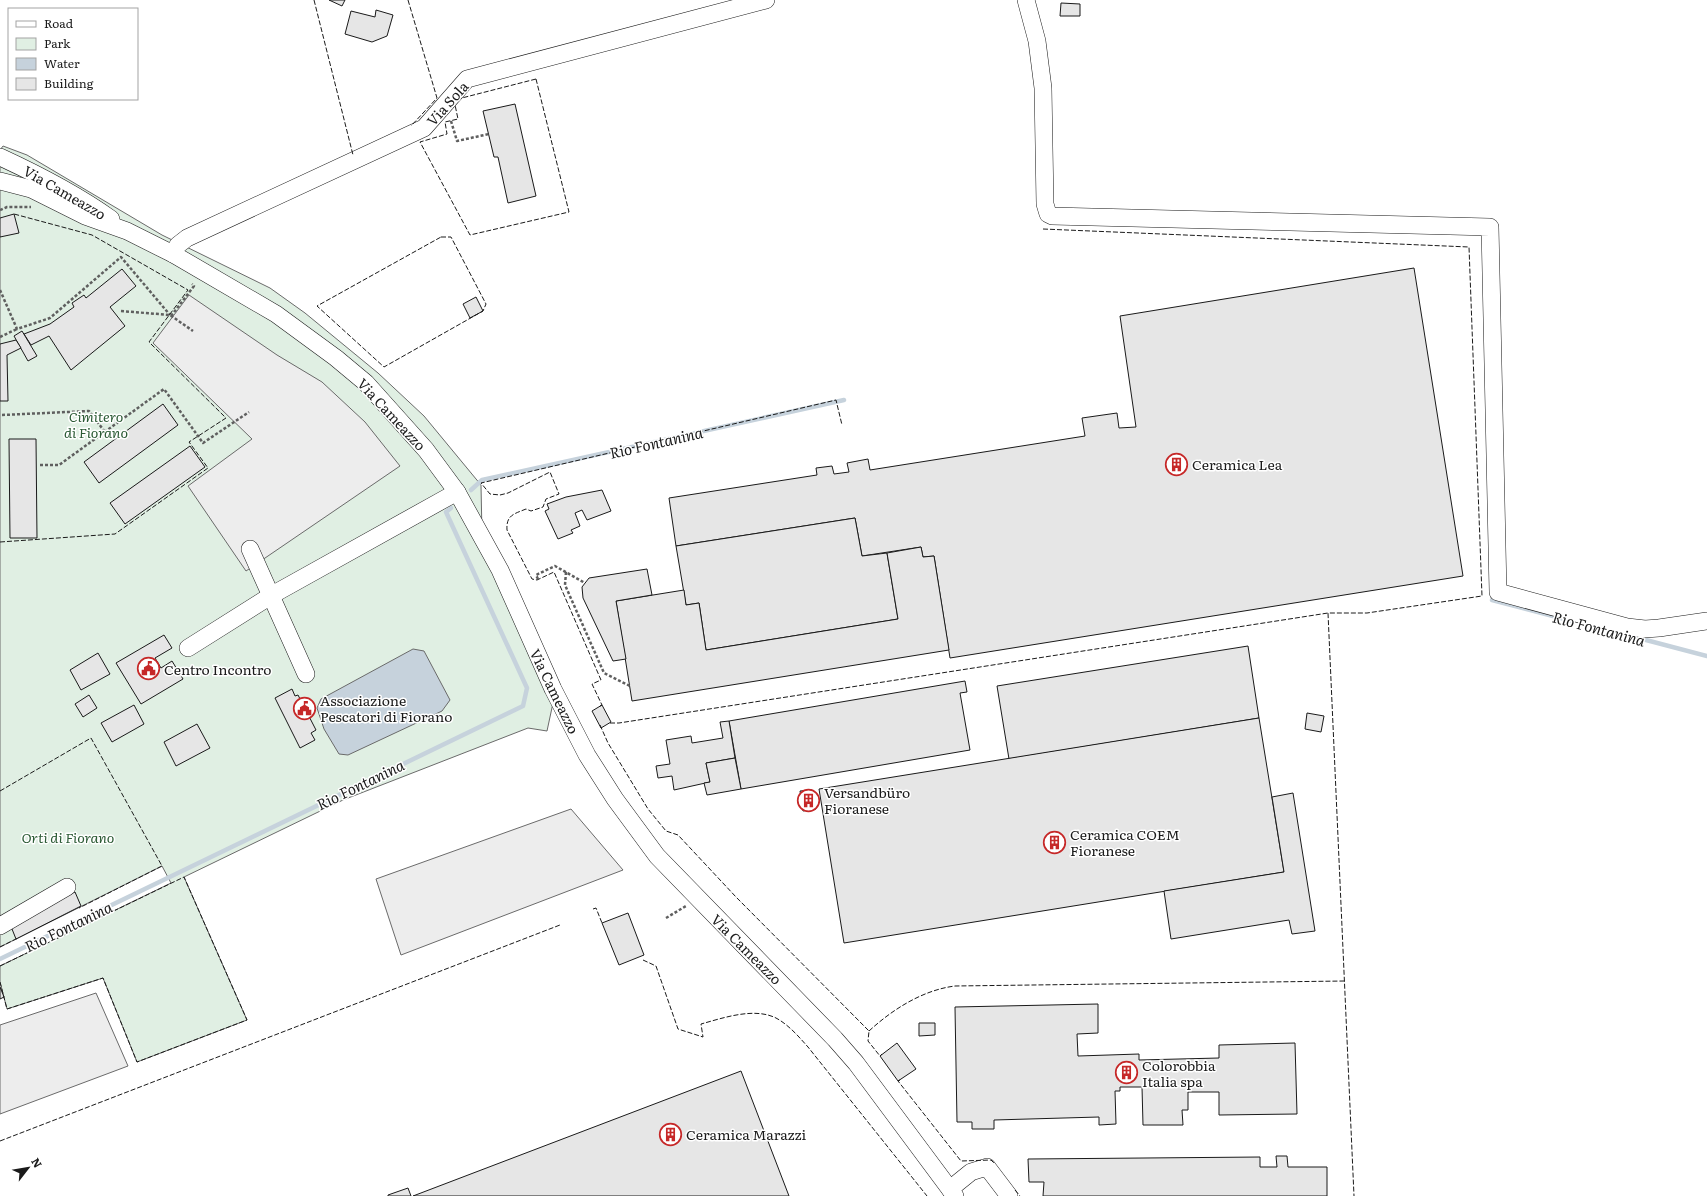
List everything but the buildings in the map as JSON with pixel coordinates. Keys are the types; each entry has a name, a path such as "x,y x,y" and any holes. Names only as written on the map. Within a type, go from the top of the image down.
{"street":[{"name":"Via Sola","path":"173,254 178,245 187,238 424,128 467,79 766,0"},
{"path":"1026,0 1036,41 1043,88 1045,204 1048,214 1052,216 1490,227 1498,592 1627,627 1645,629 1659,628 1707,621"},
{"name":"Via Cameazzo","path":"0,157 92,205 127,231"},
{"name":"Via Cameazzo","path":"0,181 31,189 86,216 127,231 173,254 276,314 336,358 366,383 426,450 457,492 500,570 553,689 578,739 634,828 657,856 835,1039 856,1063 952,1192"},
{"path":"188,648 272,596 457,492"},
{"path":"250,549 306,674"},
{"path":"0,926 67,887"},
{"path":"952,1192 971,1172 987,1167 1009,1196"}],"path":[{"path":"438,112 450,117 457,141 489,134"},
{"path":"0,210 7,207 31,207 38,210"},
{"path":"0,338 17,329 50,318 121,257 171,316 193,331"},
{"path":"171,316 194,286 187,282"},
{"path":"0,290 17,329"},
{"path":"121,311 171,316"},
{"path":"40,465 59,465 164,389 203,443 249,412"},
{"path":"2,415 89,411 105,432"},
{"path":"538,579 536,575 554,566 585,583"},
{"path":"566,572 565,585 604,673 630,686"},
{"path":"666,918 688,904"}],"green space":[{"path":"3,146 27,155 162,235 270,288 305,313 378,373 424,416 481,485 482,535 556,689 547,731 528,728 343,800 184,877 247,1020 137,1062 103,978 7,1009 0,982 0,966 171,883 162,866 0,947 0,150"}],"shaded area":[{"path":"189,295 277,355 322,382 365,422 400,466 246,571 188,486 252,439 153,343"},
{"path":"571,809 623,870 401,955 376,879"},
{"path":"96,993 128,1066 0,1114 0,1025"}],"water":[{"path":"413,649 424,651 450,700 442,711 348,755 339,754 324,729 317,708 321,699"}],"waterway":[{"name":"Rio Fontanina","path":"471,490 482,480 844,400"},
{"name":"Rio Fontanina","path":"0,959 523,706 527,688 446,512 451,508"},
{"name":"Rio Fontanina","path":"1492,600 1572,621"},
{"name":"Rio Fontanina","path":"1627,635 1707,656"}],"fence":[{"path":"314,0 353,155"},
{"path":"408,0 437,98 411,126"},
{"path":"536,79 569,212 470,235 420,142 447,134 445,122 458,119 454,100 536,79"},
{"path":"0,542 115,534 208,468 189,442 226,418 149,342 188,290 92,235 14,214"},
{"path":"1043,229 1469,247 1482,596 1367,613 1328,613 1354,1196"},
{"path":"441,237 451,237 486,304 483,311 384,367 317,306 441,237"},
{"path":"600,706 602,705 592,684 601,680 554,572 537,580 532,579 507,530 509,518 526,509 531,511 543,507 546,499 559,494 550,472 508,493 500,495 490,494 481,483 836,400 842,425"},
{"path":"610,723 619,723 1328,613"},
{"path":"600,725 608,743 648,809 666,831 678,835 736,897 869,1031 868,1041 880,1056 882,1054"},
{"path":"0,791 91,738 162,866 79,908"},
{"path":"0,966 184,877 247,1020 137,1062 103,978 7,1009 0,982"},
{"path":"593,909 596,908 602,923"},
{"path":"0,1141 560,925"},
{"path":"0,947 18,938"},
{"path":"643,960 656,966 678,1029 703,1037 701,1024 748,1013 758,1013 776,1018 794,1031 927,1196"},
{"path":"869,1031 898,1008 920,996 943,988 955,986 1345,981"},
{"path":"900,1080 898,1081 961,1161 991,1160 994,1163"},
{"path":"1015,1190 1020,1196"}],"place":[{"name":"Ceramica Lea","path":"1177,464"},
{"name":"Centro Incontro","path":"149,669"},
{"name":"Associazione Pescatori di Fiorano","path":"305,708"},
{"name":"Versandbüro Fioranese","path":"808,800"},
{"name":"Ceramica COEM Fioranese","path":"1054,842"},
{"name":"Colorobbia Italia spa","path":"1126,1073"},
{"name":"Ceramica Marazzi","path":"671,1134"}],"park label":[{"name":"Cimitero di Fiorano","path":"96,424"},
{"name":"Orti di Fiorano","path":"68,837"}]}
